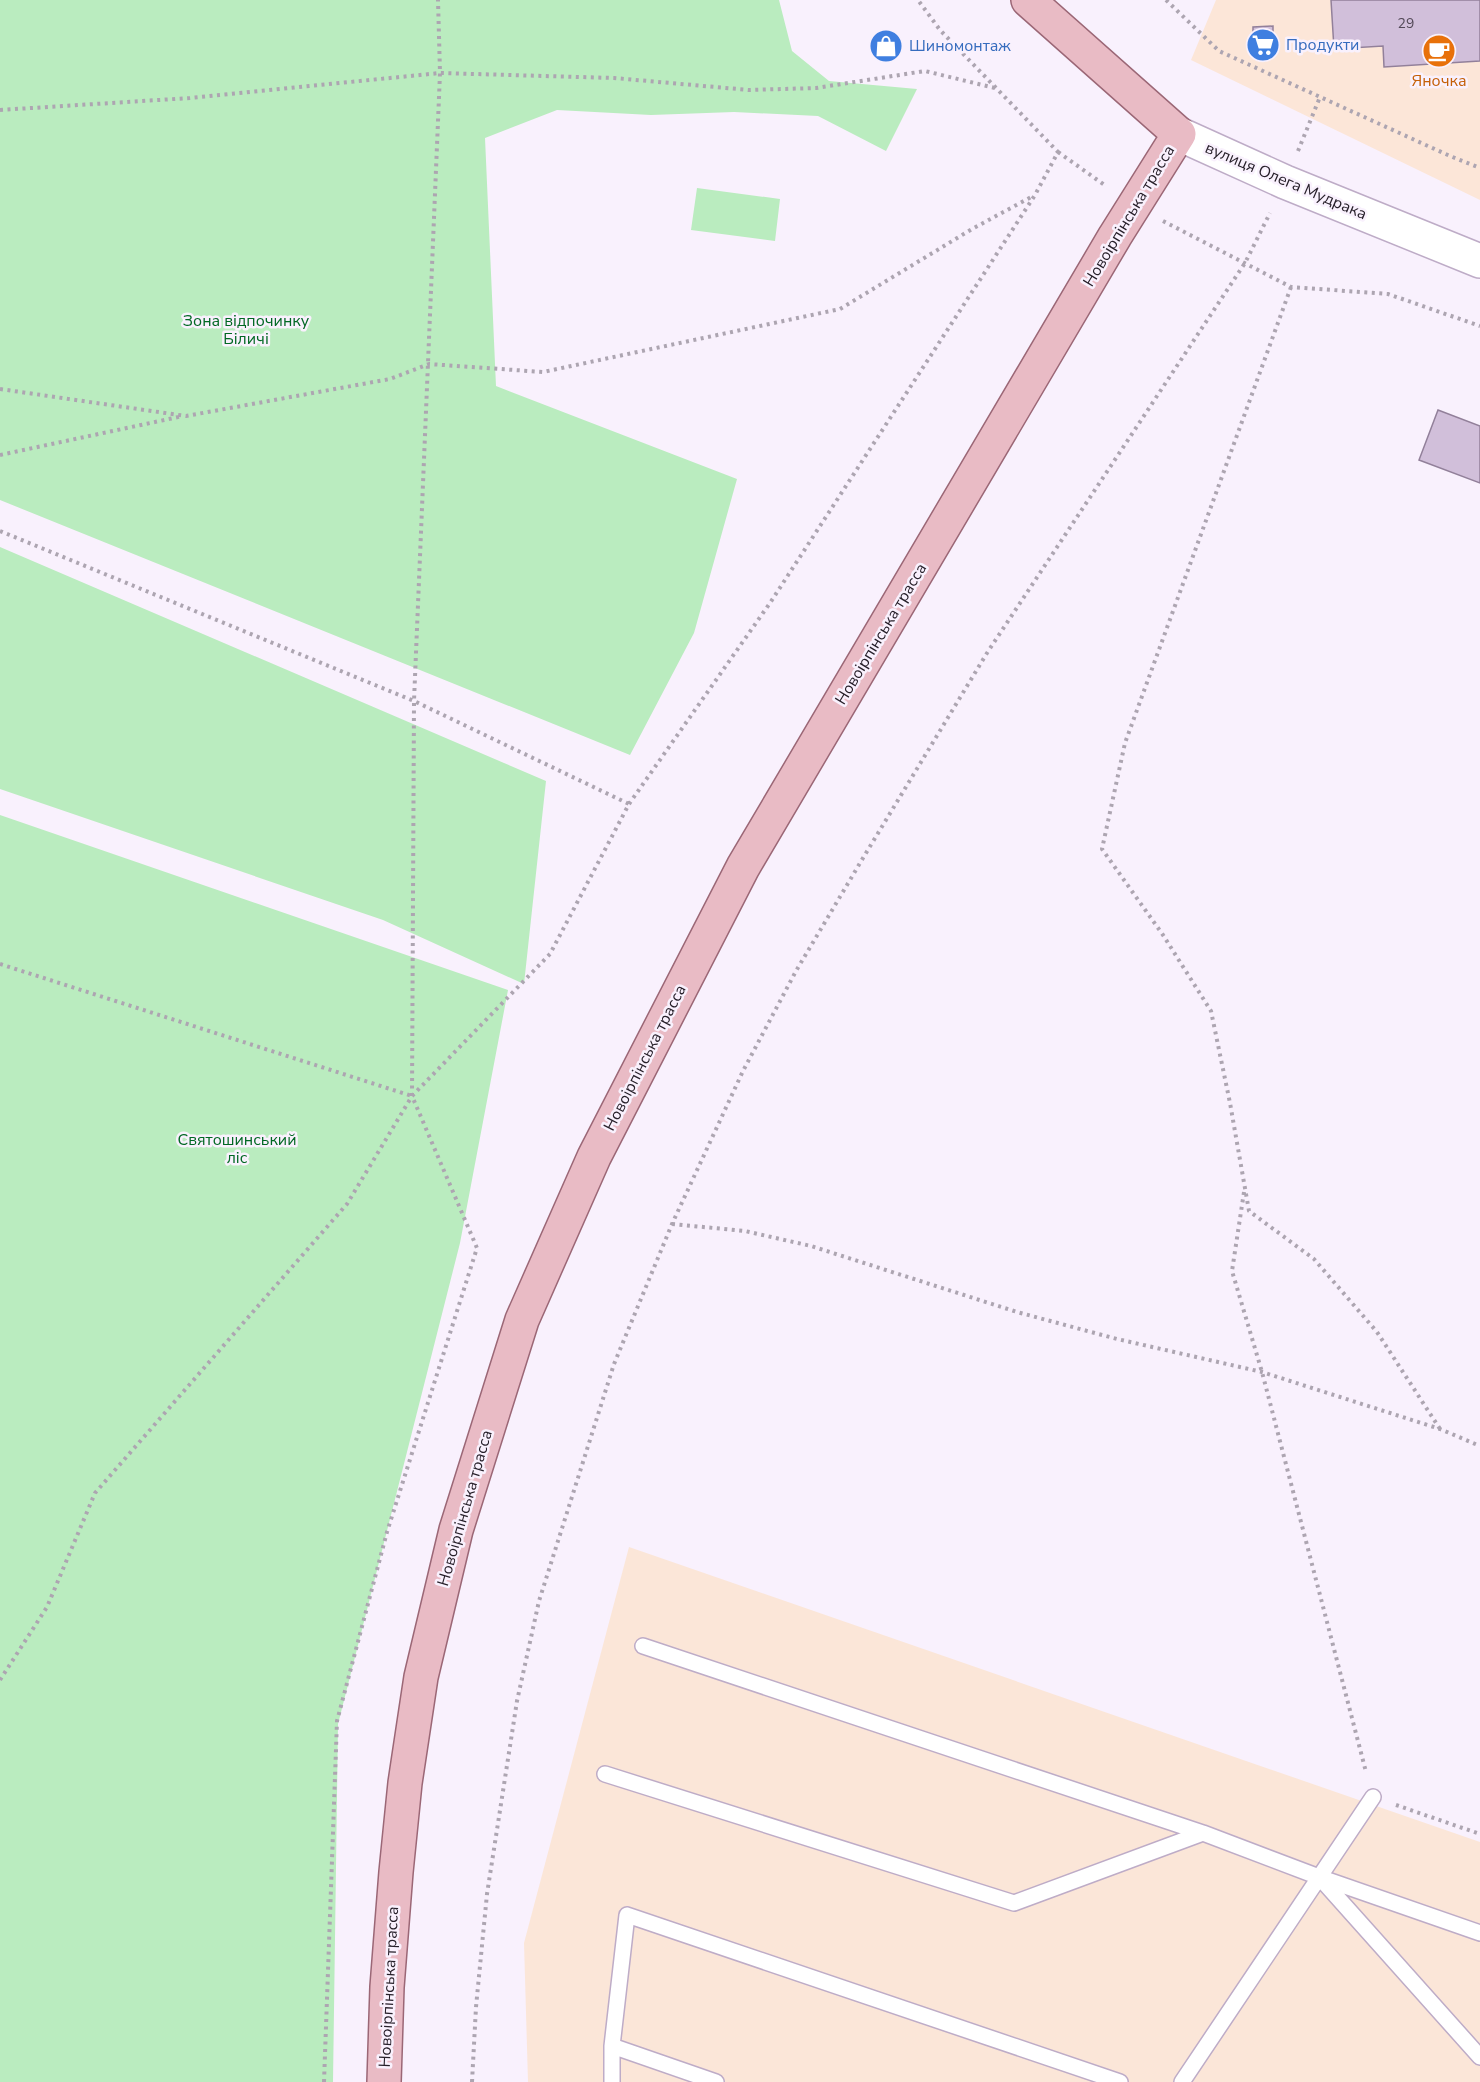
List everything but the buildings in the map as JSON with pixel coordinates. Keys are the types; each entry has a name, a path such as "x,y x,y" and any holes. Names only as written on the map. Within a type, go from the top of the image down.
{"main road":[{"name":"вулиця Олега Мудрака","path":"1028,0 1179,134"},
{"name":"Новоірпінська трасса","path":"384,2082 387,1987 396,1872 405,1784 421,1677 456,1530 522,1320 594,1157 743,867 1134,206 1179,134"}],"street":[{"name":"вулиця Олега Мудрака","path":"1179,134 1285,182 1480,261"}],"lane":[{"path":"643,1646 1203,1833 1319,1877 1480,1933"},
{"path":"605,1774 1014,1903 1203,1833"},
{"path":"1182,2082 1373,1797"},
{"path":"1319,1877 1480,2057"},
{"path":"612,2082 612,2046 627,1915 1120,2082"},
{"path":"612,2046 716,2082"}],"path":[{"path":"324,2082 337,1721 387,1532 477,1248 412,1096 414,701 440,73 438,0"},
{"path":"918,0 940,30 1058,152 1134,206 1291,287 1388,294 1480,326"},
{"path":"1167,0 1219,51 1480,168"},
{"path":"0,110 190,98 440,73 614,78 749,90 816,88 925,71 996,88"},
{"path":"0,1680 47,1607 95,1493 347,1204 412,1096 550,954 629,804 770,603 1035,195 1058,152"},
{"path":"0,455 186,416 390,379 429,363 543,372 840,309 972,229 1035,195"},
{"path":"472,2082 476,2007 487,1894 517,1701 539,1601 614,1364 672,1224 743,1071 796,970 862,858 987,653 1245,263"},
{"path":"1291,287 1125,743 1102,849 1163,935 1211,1011 1249,1211 1314,1259 1377,1332 1440,1429"},
{"path":"0,389 186,416"},
{"path":"0,531 414,701 629,804"},
{"path":"0,964 412,1096"},
{"path":"1245,1189 1232,1271 1262,1372 1373,1797 1480,1834"},
{"path":"672,1224 745,1231 812,1246 1028,1315 1117,1339 1262,1372 1440,1429 1480,1446"}],"shaded area":[{"path":"1216,0 1480,0 1480,200 1191,60"},
{"path":"629,1547 1480,1842 1480,2082 528,2082 524,1943"}],"green space":[{"name":"Зона відпочинку Біличі","path":"0,0 779,0 792,51 829,81 917,89 886,151 818,116 734,112 651,115 557,110 485,138 496,386 737,479 694,633 630,755 0,500"},
{"path":"697,188 780,199 775,241 691,230"},
{"path":"0,547 546,781 524,984 383,920 0,789"},
{"name":"Святошинський ліс","path":"0,815 508,990 460,1243 338,1724 333,2082 0,2082"}],"place":[{"name":"Продукти","path":"1263,45"},
{"name":"Шиномонтаж","path":"886,46"},
{"name":"Яночка","path":"1439,51"}]}
